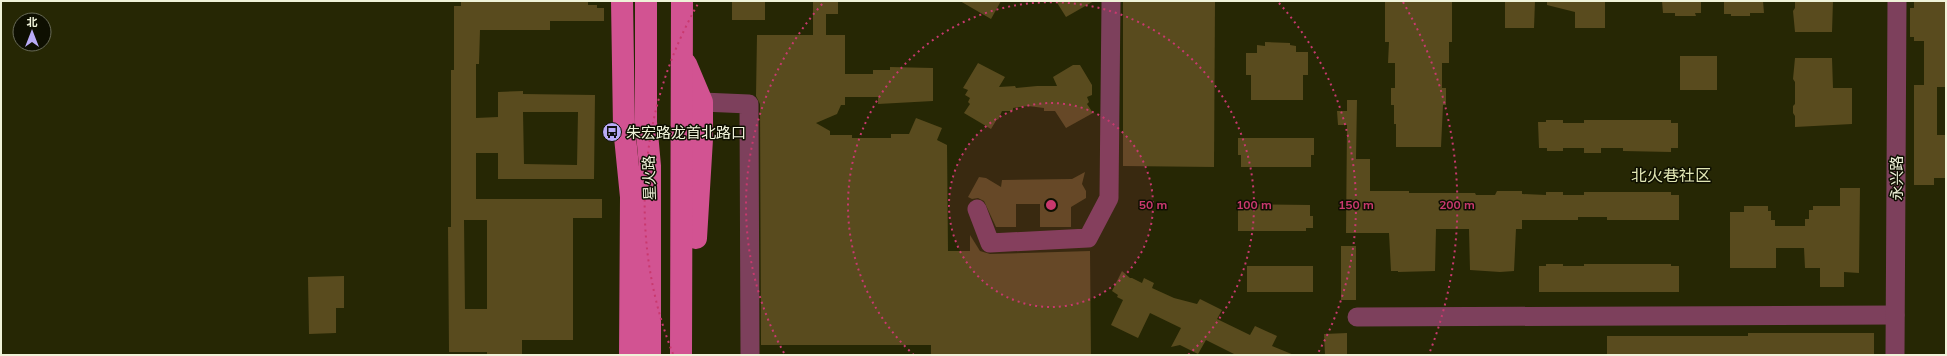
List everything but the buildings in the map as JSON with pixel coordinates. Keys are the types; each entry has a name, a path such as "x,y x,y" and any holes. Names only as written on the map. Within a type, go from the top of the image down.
{"main road":[{"path":"622,1 624,127 628,153 631,197 630,355"},
{"name":"星火路","path":"646,1 646,122 650,166 650,355"},
{"path":"681,355 682,1"},
{"path":"682,55 702,102 702,139 696,238 696,355"},
{"path":"628,153 650,226"}],"street":[{"path":"977,209 990,243 1088,238 1109,198 1111,1"},
{"name":"永兴路","path":"1895,355 1897,1"},
{"path":"702,102 749,104 750,355"},
{"path":"1357,317 1895,315"}],"place":[{"name":"朱宏路龙首北路口","path":"612,132"}],"district":[{"name":"北火巷社区","path":"1671,175"}]}
